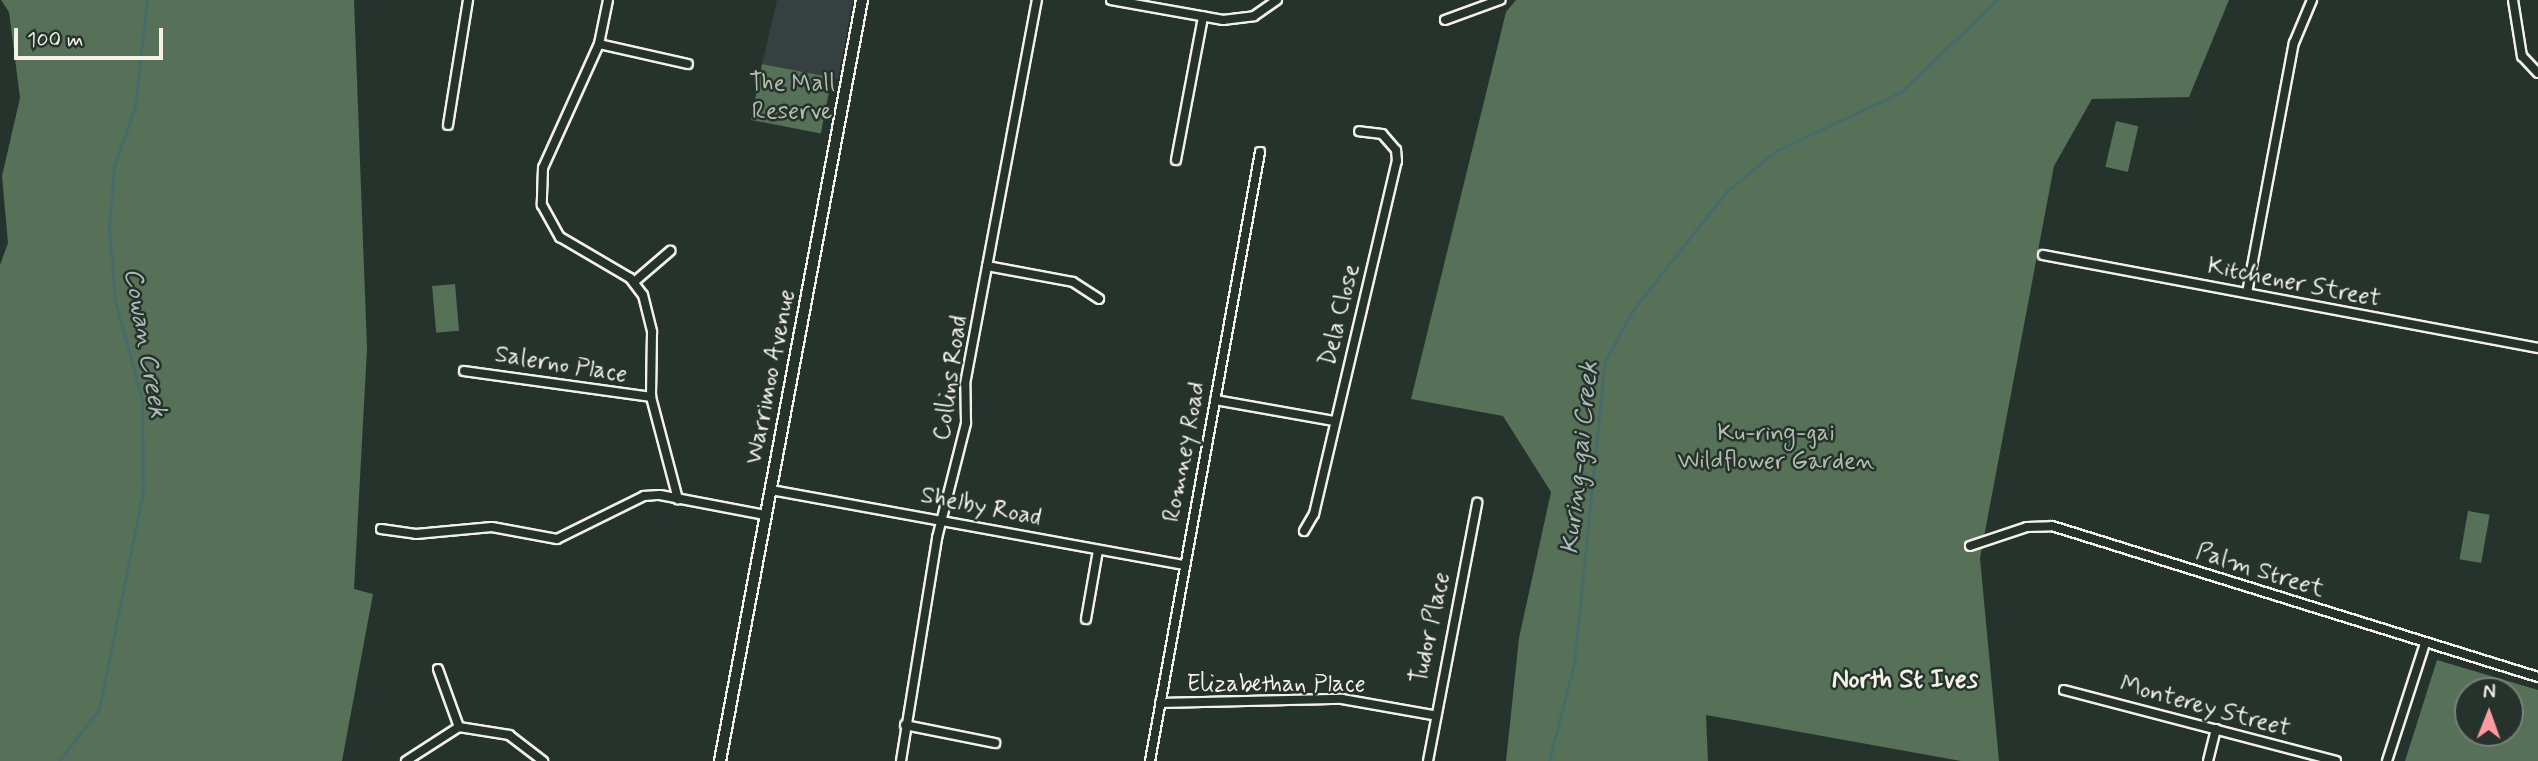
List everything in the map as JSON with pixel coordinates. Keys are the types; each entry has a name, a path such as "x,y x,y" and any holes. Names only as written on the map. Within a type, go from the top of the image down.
{"street":[{"path":"448,125 468,0"},
{"path":"608,0 599,44 543,168 542,205 561,237 634,282 650,313 651,397 678,499"},
{"name":"Warrimoo Avenue","path":"720,761 862,0"},
{"name":"Collins Road","path":"901,761 905,725 944,518 966,423 965,384 1037,0"},
{"path":"1111,0 1203,17 1240,19 1277,0"},
{"path":"1445,20 1500,0"},
{"path":"2247,293 2294,43 2312,0"},
{"path":"2513,0 2519,48 2538,73"},
{"path":"1176,160 1203,17"},
{"path":"599,44 688,64"},
{"name":"Dela Close","path":"1304,531 1314,514 1397,161 1382,134 1359,131"},
{"name":"Romney Road","path":"1150,761 1183,565 1260,152"},
{"path":"634,282 670,251"},
{"name":"Kitchener Street","path":"2043,255 2538,348"},
{"path":"987,266 1073,282 1099,299"},
{"name":"Salerno Place","path":"464,371 651,397"},
{"path":"1215,400 1334,421"},
{"name":"Shelby Road","path":"771,490 944,518 1183,565"},
{"path":"381,529 416,534 492,527 557,539 644,496 678,499 765,515"},
{"name":"Tudor Place","path":"1427,761 1433,715 1477,503"},
{"name":"Palm Street","path":"1970,546 2027,527 2052,526 2538,677"},
{"path":"1086,619 1098,550"},
{"path":"2387,761 2426,643"},
{"path":"438,669 459,727"},
{"name":"Monterey Street","path":"2064,690 2336,761"},
{"name":"Elizabethan Place","path":"1160,703 1342,699 1433,715"},
{"path":"905,725 995,743"},
{"path":"406,761 459,727 509,735 543,761"},
{"path":"2208,761 2216,729"}],"shaded area":[{"path":"777,0 853,0 838,79 762,64"}],"green space":[{"path":"1,0 354,0 367,349 354,589 373,594 342,761 0,761 0,265 8,243 2,176 20,98 9,12"},
{"name":"Ku-ring-gai Wildflower Garden","path":"1516,0 2229,0 2189,97 2092,99 2054,166 1980,558 1999,761 1961,761 1706,715 1708,761 1506,761 1519,638 1551,492 1503,416 1411,399 1506,12"},
{"name":"The Mall Reserve","path":"762,64 832,78 821,134 751,120"},
{"path":"2116,121 2138,126 2128,172 2105,167"},
{"path":"455,284 459,331 436,333 432,286"},
{"path":"2468,511 2490,515 2481,563 2459,559"},
{"path":"2437,660 2494,677 2454,677 2454,747 2524,747 2524,686 2538,690 2538,761 2405,761"}],"waterway":[{"name":"Cowan Creek","path":"59,761 99,709 143,493 142,401 115,300 109,227 114,166 135,107 147,0"},
{"name":"Kuring-gai Creek","path":"1549,761 1574,664 1605,361 1633,310 1727,191 1776,151 1901,92 1997,0"}],"district":[{"name":"North St Ives","path":"1905,681"}]}
